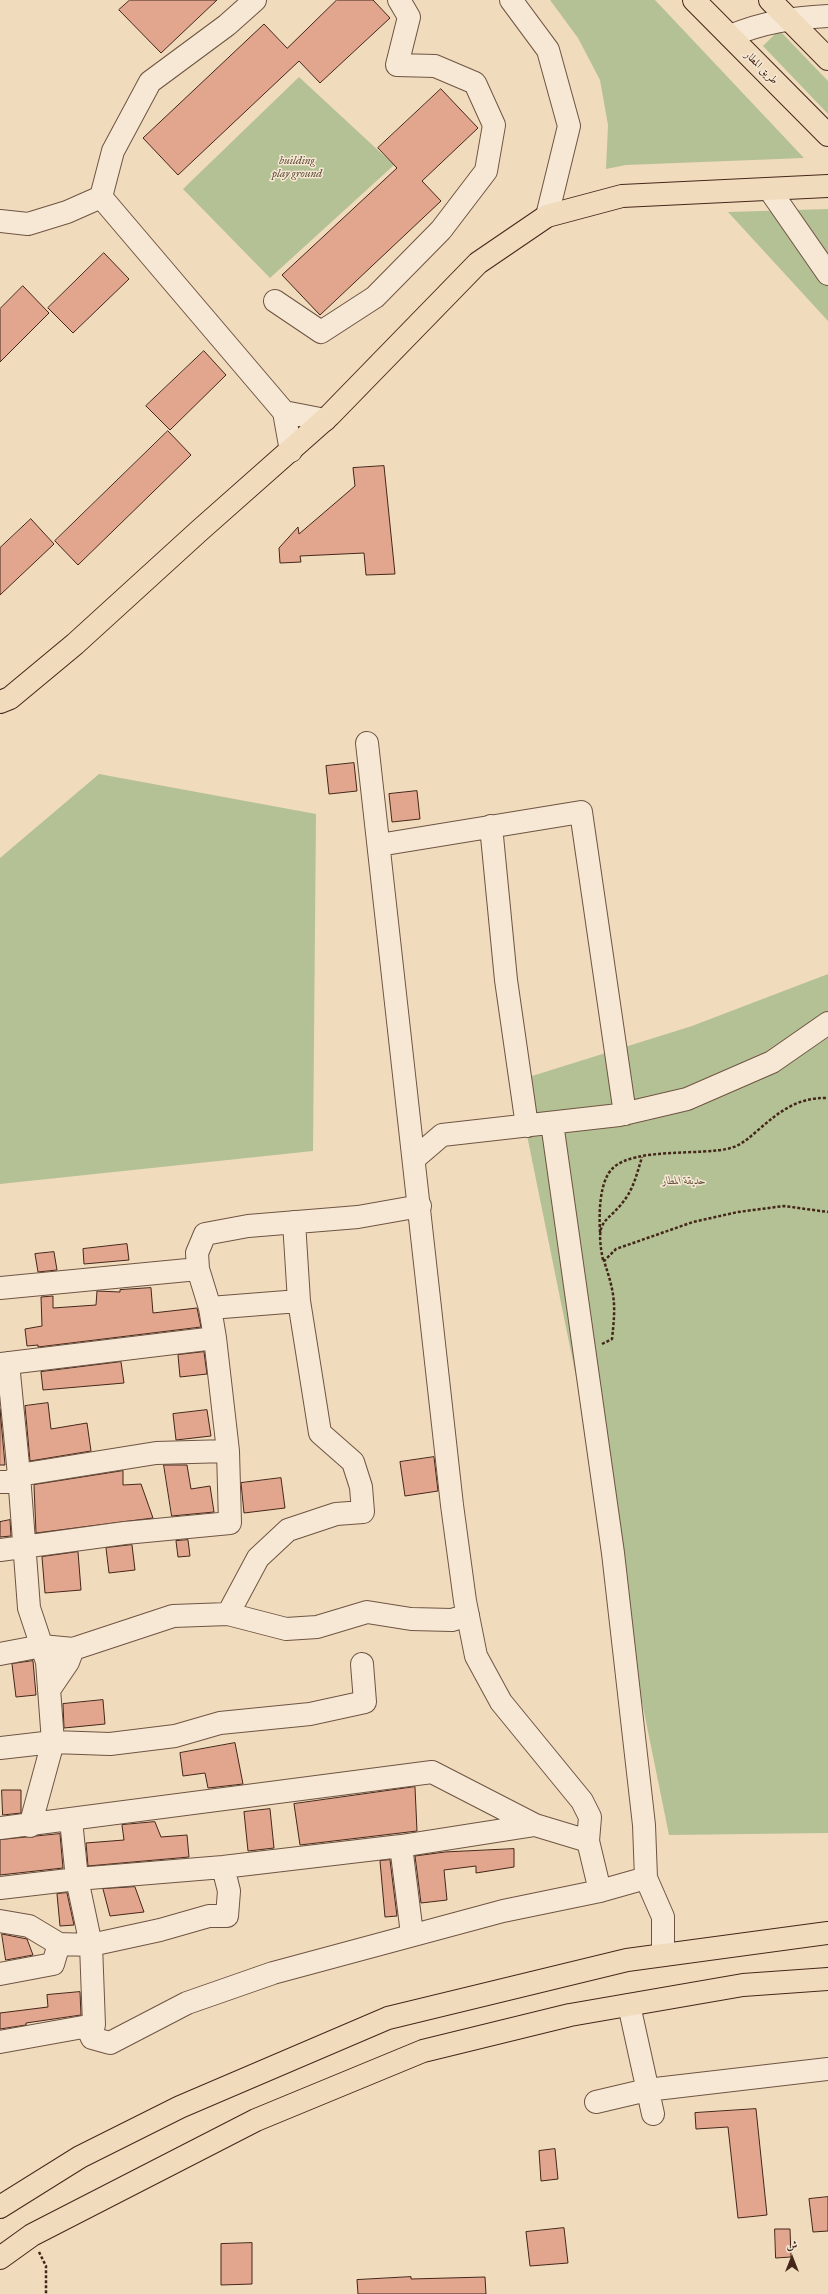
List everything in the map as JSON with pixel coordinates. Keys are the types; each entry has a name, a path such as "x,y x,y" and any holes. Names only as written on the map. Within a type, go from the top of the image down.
{"main road":[{"name":"طريق المطار","path":"694,0 828,135"},
{"path":"770,0 828,59"},
{"path":"3,696 75,644 199,531 291,451 325,420 478,263 547,216 622,196 828,186"},
{"path":"0,2207 80,2156 173,2110 388,2018 627,1960 828,1933"},
{"path":"0,2258 32,2235 256,2120 423,2051 570,2015 743,1985 828,1980"}],"street":[{"path":"101,197 113,151 150,82 227,25 255,0"},
{"path":"275,301 321,332 375,297 441,230 486,171 494,125 475,83 435,66 397,65 409,17 399,0"},
{"path":"511,0 548,50 569,126 547,216"},
{"path":"730,36 757,25 788,18 828,16"},
{"path":"769,189 828,274"},
{"path":"0,221 28,224 67,212 101,197"},
{"path":"101,197 284,412 291,451"},
{"path":"284,412 325,420"},
{"path":"367,743 420,1206 452,1505 468,1615 476,1656 501,1702 582,1801 590,1817 588,1841 600,1891"},
{"path":"379,845 581,812 625,1114"},
{"path":"491,826 506,980 527,1126"},
{"path":"414,1158 442,1135 625,1114 687,1099 772,1062 828,1023"},
{"path":"552,1123 613,1553 644,1825 646,1878 663,1917 663,1955"},
{"path":"0,1550 25,1548 125,1533 230,1523 228,1451 215,1338 210,1308 198,1269 197,1252 205,1234 248,1226 358,1217 420,1206"},
{"path":"228,1614 258,1558 288,1530 336,1514 363,1512 361,1487 353,1462 320,1433 299,1301 294,1222"},
{"path":"0,1288 198,1269"},
{"path":"210,1308 299,1301"},
{"path":"30,1826 53,1742 47,1662 29,1608 25,1548 10,1478 4,1363 215,1338"},
{"path":"10,1478 156,1453 228,1451"},
{"path":"0,1654 42,1646 73,1648 173,1616 228,1614 286,1629 317,1627 367,1612 411,1619 452,1620 468,1615"},
{"path":"49,1690 68,1662 73,1648"},
{"path":"0,1748 53,1742 117,1743 175,1736 220,1723 310,1714 365,1702 362,1664"},
{"path":"0,1828 30,1826 432,1772 535,1825 588,1841"},
{"path":"0,2042 94,2025 91,1945 77,1879 71,1820"},
{"path":"0,1888 77,1879 223,1867 402,1846 535,1825"},
{"path":"402,1846 412,1934"},
{"path":"0,1921 29,1926 59,1944 91,1945 160,1930 209,1916 227,1916 229,1891 223,1867"},
{"path":"87,2027 92,2038 110,2043 187,2003 273,1973 412,1934 503,1911 600,1891 646,1878"},
{"path":"0,1974 53,1964 59,1944"},
{"path":"629,2005 652,2114"},
{"path":"596,2102 647,2090 828,2069"}],"path":[{"path":"585,1352 612,1339 616,1309 613,1288 604,1261 600,1232 602,1192 612,1169 621,1163 642,1157 731,1148 748,1139 791,1104 815,1098 828,1098"},
{"path":"600,1232 603,1222 628,1195 634,1183 642,1157"},
{"path":"604,1261 616,1249 652,1235 701,1220 738,1212 784,1206 828,1212"},
{"path":"32,2235 46,2266 46,2294"}],"green space":[{"path":"550,0 655,0 804,158 626,165 606,169 608,125 600,80 578,38"},
{"path":"779,30 828,81 828,114 763,46"},
{"name":"building play ground","path":"299,77 394,165 270,278 183,189"},
{"path":"828,209 828,321 728,212"},
{"path":"99,774 316,814 313,1151 0,1184 0,858"},
{"name":"حديقة المطار","path":"828,974 828,1833 669,1835 516,1081 692,1026"}],"building":[{"path":"130,0 217,0 161,53 119,10"},
{"path":"337,0 373,0 390,18 320,83 299,61 178,175 143,138 264,24 287,48"},
{"path":"441,89 478,128 422,181 441,201 320,315 282,275 397,168 378,148"},
{"path":"104,253 129,279 73,333 48,308"},
{"path":"23,286 49,313 0,362 0,309"},
{"path":"204,351 226,375 170,430 146,406"},
{"path":"168,431 191,455 78,565 55,541"},
{"path":"384,466 395,574 366,575 364,553 300,556 301,562 280,563 279,548 298,527 299,534 355,486 353,468"},
{"path":"31,519 54,544 0,595 0,548"},
{"path":"354,763 357,791 329,794 326,766"},
{"path":"417,791 420,819 392,822 389,794"},
{"path":"127,1244 129,1260 84,1264 83,1249"},
{"path":"54,1252 57,1270 38,1272 35,1254"},
{"path":"151,1288 153,1313 197,1308 201,1327 38,1347 38,1345 27,1346 25,1329 42,1326 41,1297 53,1296 53,1308 96,1305 97,1291 120,1292 120,1290"},
{"path":"204,1352 207,1374 180,1377 178,1355"},
{"path":"121,1362 124,1383 43,1390 41,1372"},
{"path":"48,1403 51,1429 87,1423 91,1451 30,1461 25,1406"},
{"path":"0,1409 5,1465 0,1465"},
{"path":"207,1410 211,1436 176,1440 173,1414"},
{"path":"434,1457 438,1491 405,1496 400,1462"},
{"path":"164,1465 187,1465 191,1489 210,1486 214,1512 172,1516"},
{"path":"123,1471 123,1485 141,1484 153,1518 36,1533 34,1485"},
{"path":"281,1478 285,1508 244,1513 241,1483"},
{"path":"10,1520 11,1536 0,1537 0,1522"},
{"path":"188,1540 190,1556 178,1557 176,1541"},
{"path":"132,1545 135,1570 109,1573 106,1548"},
{"path":"78,1552 81,1590 45,1593 42,1557"},
{"path":"33,1661 36,1695 16,1697 12,1664"},
{"path":"103,1700 105,1724 64,1728 63,1704"},
{"path":"235,1743 243,1784 208,1788 205,1773 183,1776 180,1753"},
{"path":"415,1787 417,1831 300,1845 294,1804"},
{"path":"2,1790 21,1790 21,1813 3,1815"},
{"path":"270,1809 274,1848 248,1851 244,1812"},
{"path":"155,1822 161,1837 187,1835 189,1857 88,1866 86,1843 124,1840 122,1825"},
{"path":"60,1834 63,1868 0,1875 0,1840"},
{"path":"514,1849 514,1867 476,1873 476,1866 444,1870 447,1900 421,1903 415,1856 445,1852"},
{"path":"390,1860 397,1916 385,1917 380,1861"},
{"path":"135,1887 144,1912 110,1916 103,1889"},
{"path":"67,1893 74,1925 60,1926 57,1894"},
{"path":"2,1934 27,1939 33,1955 6,1960"},
{"path":"80,1992 81,2015 26,2023 26,2025 0,2029 0,2013 48,2007 47,1995"},
{"path":"756,2109 767,2215 738,2218 728,2127 696,2129 695,2113"},
{"path":"555,2149 558,2179 541,2181 539,2151"},
{"path":"828,2197 828,2231 813,2232 809,2199"},
{"path":"564,2228 568,2263 530,2266 526,2232"},
{"path":"775,2229 790,2229 791,2257 776,2258"},
{"path":"252,2243 252,2284 221,2285 221,2244"},
{"path":"411,2277 411,2279 485,2277 486,2294 358,2294 357,2280"}]}
